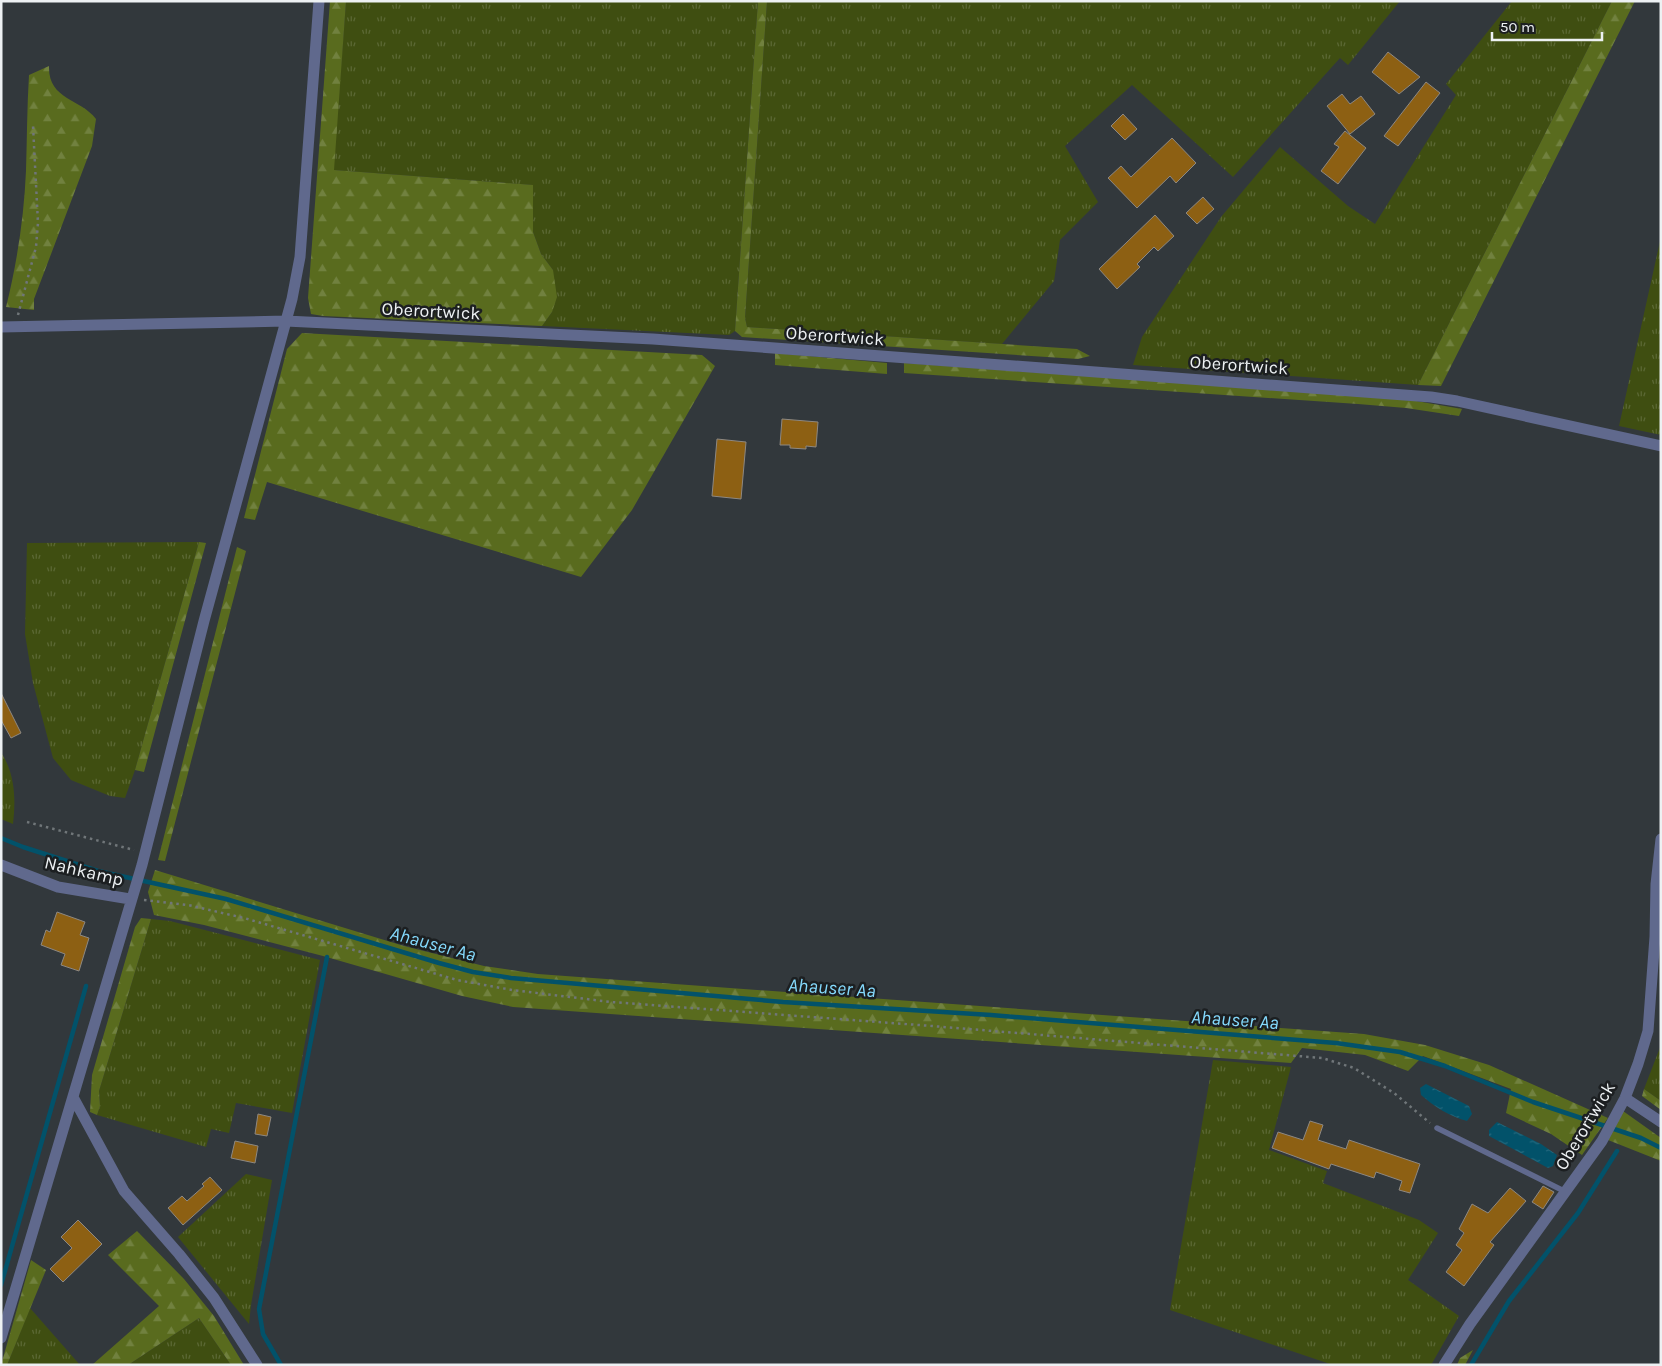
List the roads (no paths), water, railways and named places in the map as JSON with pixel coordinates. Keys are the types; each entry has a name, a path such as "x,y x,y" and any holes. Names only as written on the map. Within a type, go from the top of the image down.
{"street":[{"path":"1,1338 143,859 204,621 286,321 300,257 319,1"},
{"name":"Oberortwick","path":"1,327 286,321 654,340 1431,397 1457,401 1661,446"},
{"name":"Oberortwick","path":"1444,1365 1470,1324 1602,1141 1625,1098 1648,1031 1655,937 1656,884 1661,840"},
{"name":"Nahkamp","path":"1,865 58,887 132,895"},
{"path":"73,1097 124,1190 214,1298 257,1365"},
{"path":"1625,1098 1661,1122"}],"lane":[{"path":"1436,1128 1566,1192"}],"water":[{"path":"1426,1084 1469,1106 1472,1114 1467,1121 1442,1111 1421,1095 1420,1088"},
{"path":"1497,1122 1541,1144 1557,1155 1553,1166 1548,1168 1489,1136 1489,1130"}],"waterway":[{"name":"Ahauser Aa","path":"1,838 98,871 226,899 439,963 473,972 511,978 783,1002 991,1015 1336,1043 1400,1052 1445,1066 1533,1102 1641,1138 1661,1148"},
{"path":"281,1365 263,1334 259,1309 327,957"},
{"path":"1,1285 86,986"},
{"path":"1471,1365 1509,1301 1578,1213 1617,1151"}]}
